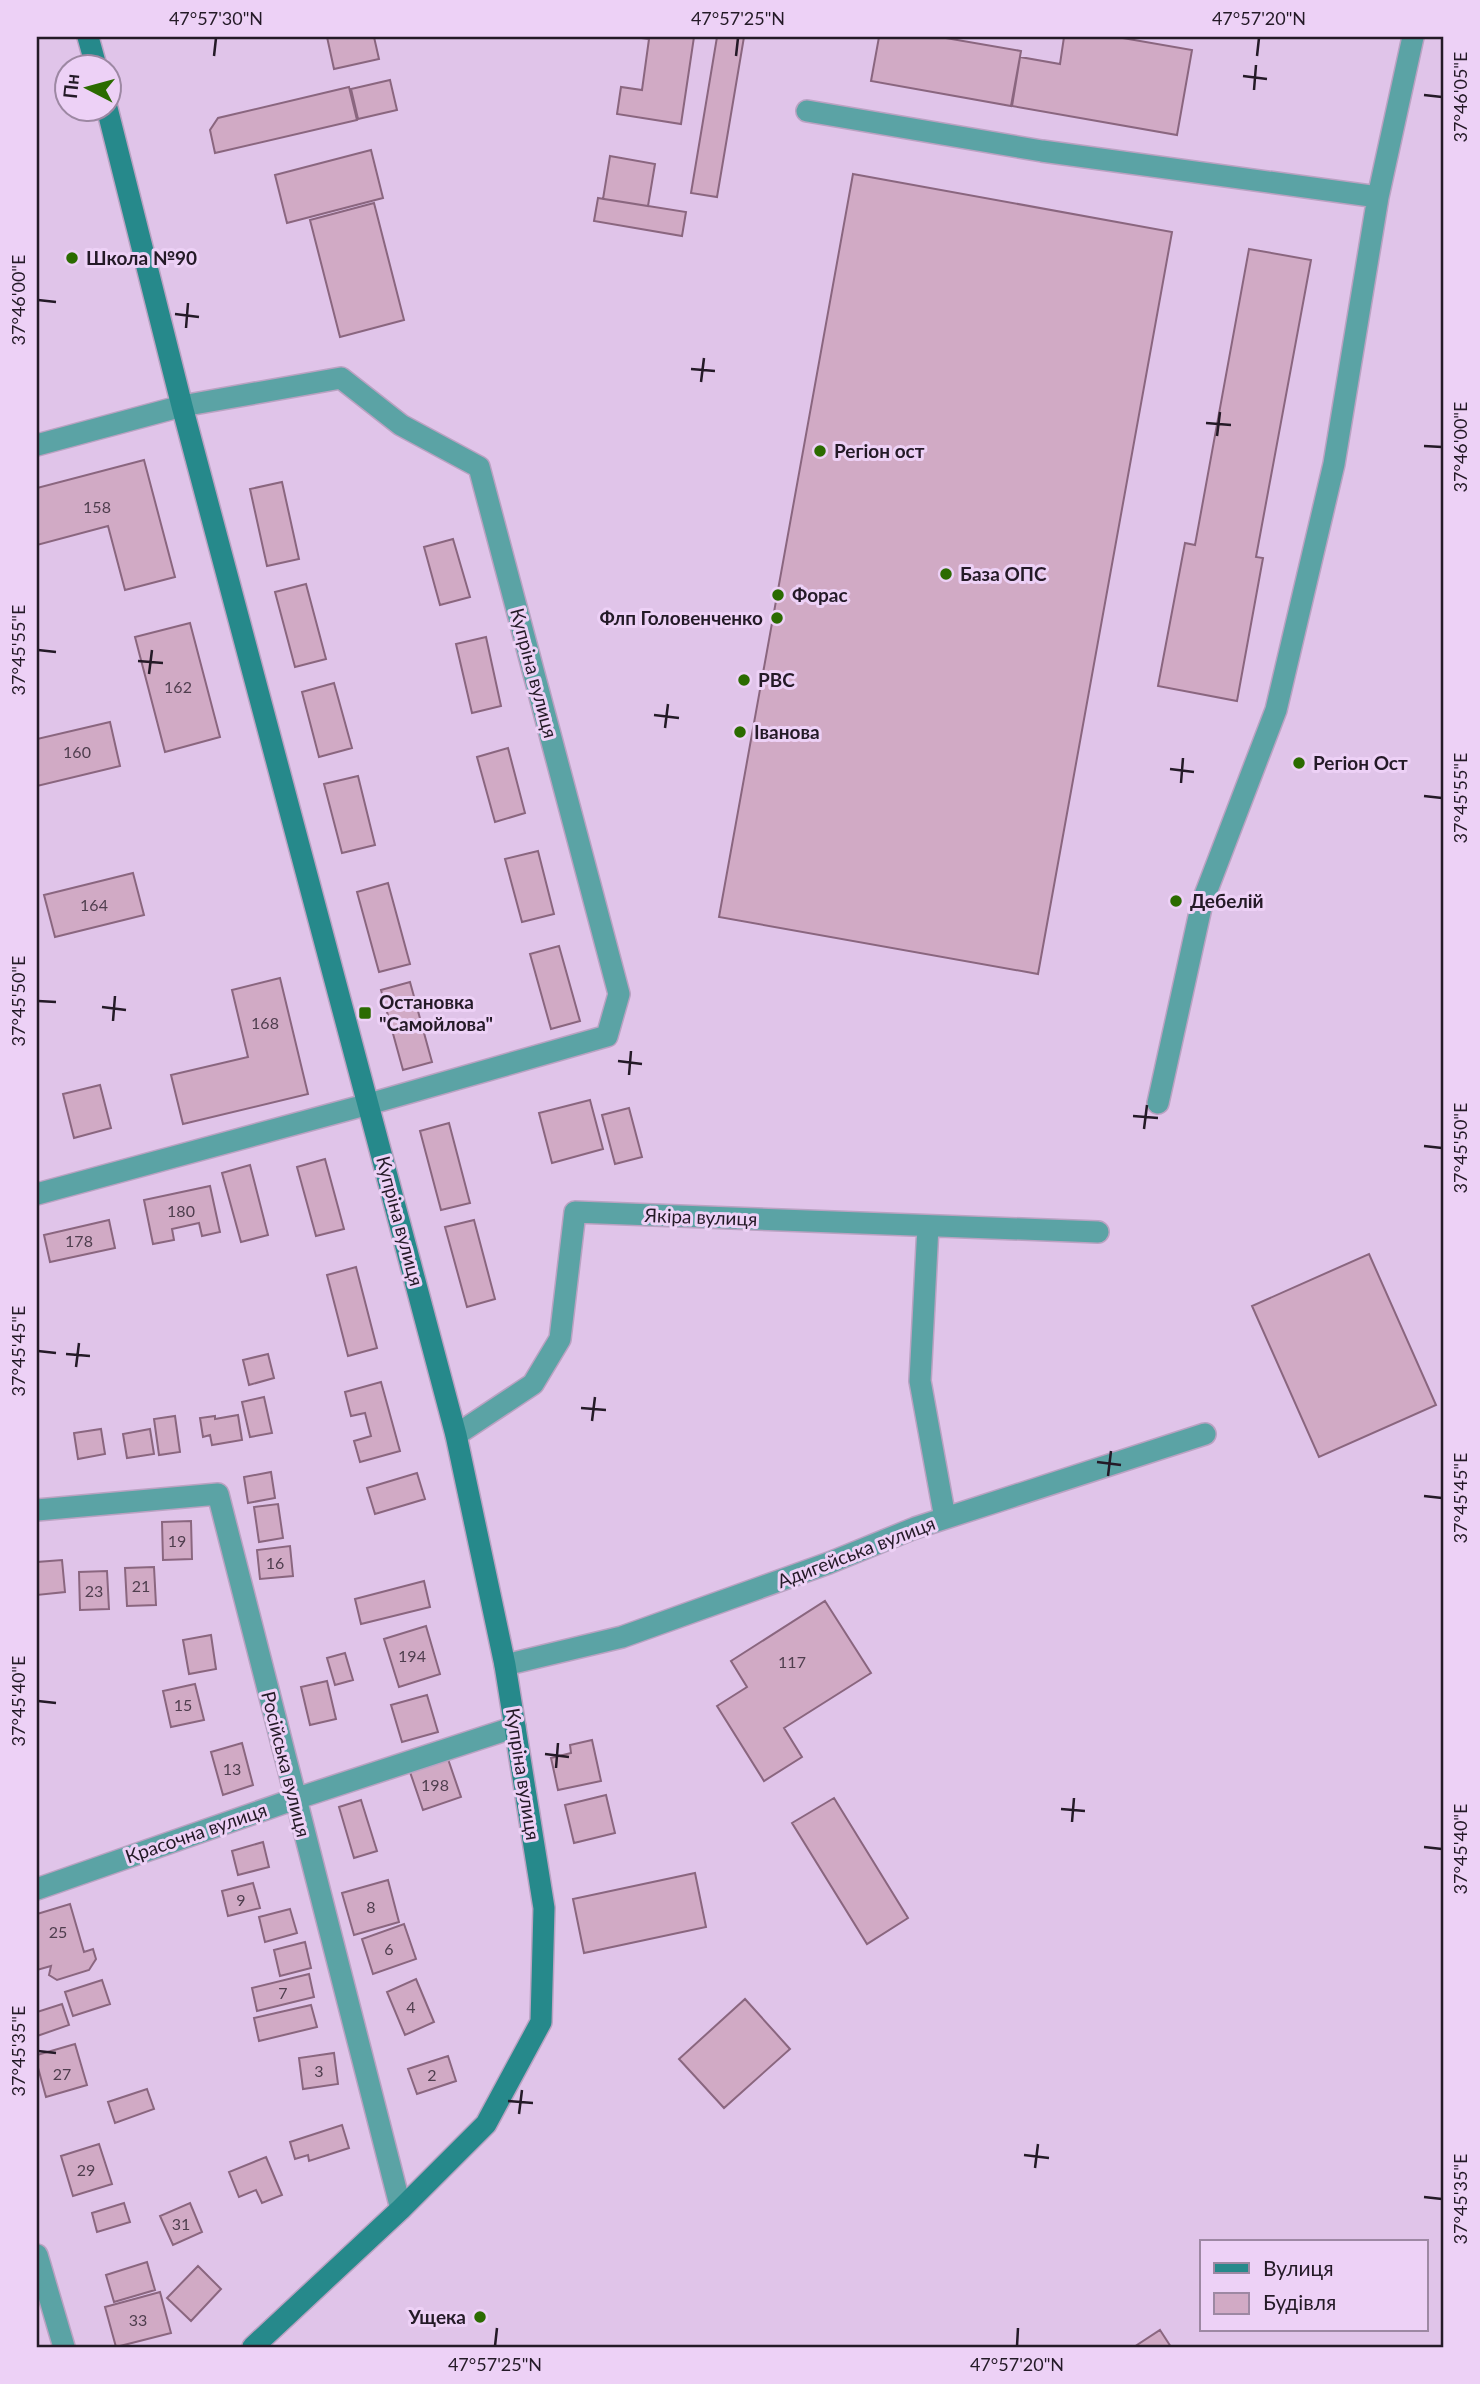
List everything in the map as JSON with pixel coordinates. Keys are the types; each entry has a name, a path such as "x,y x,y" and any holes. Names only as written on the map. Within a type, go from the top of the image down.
{"main road":[{"name":"Купріна вулиця","path":"111,122 182,406 456,1435 505,1665 544,1908 541,2022 486,2124 401,2209 253,2347"}],"street":[{"path":"1158,1103 1202,904 1276,710 1334,464 1378,197 1413,37"},
{"path":"807,111 1042,151 1378,197"},
{"name":"Купріна вулиця","path":"37,1194 607,1036 619,994 479,467 401,425 341,378 182,406"},
{"path":"37,445 182,406"},
{"name":"Якіра вулиця","path":"456,1435 533,1384 560,1339 575,1212 1098,1233"},
{"path":"928,1226 920,1381 945,1518"},
{"name":"Адигейська вулиця","path":"505,1665 622,1637 829,1563 915,1528 1205,1434"},
{"name":"Російська вулиця","path":"37,1510 218,1494 401,2209"},
{"name":"Красочна вулиця","path":"37,1889 295,1799 515,1727"},
{"path":"37,2255 64,2347"}],"building":[{"path":"327,37 374,37 379,59 334,69"},
{"path":"634,37 694,37 681,124 617,114 621,87 642,90 649,39"},
{"path":"717,37 744,37 717,197 691,193"},
{"path":"879,37 940,37 1021,51 1011,106 871,81"},
{"path":"1064,37 1117,37 1192,50 1177,135 1012,106 1020,57 1060,64"},
{"path":"390,80 397,110 358,119 351,89"},
{"path":"349,87 357,120 215,153 210,130 218,118"},
{"path":"371,150 383,198 287,223 275,175"},
{"path":"610,156 655,164 648,206 603,199"},
{"name":"База ОПС","path":"853,174 1172,232 1038,974 719,917"},
{"path":"598,198 686,212 682,236 594,221"},
{"path":"374,203 404,320 340,337 310,220"},
{"path":"1249,249 1311,260 1256,557 1263,558 1237,701 1158,686 1185,543 1195,545"},
{"path":"144,460 175,577 125,590 108,526 37,545 37,488"},
{"path":"282,482 299,559 267,566 250,489"},
{"path":"453,539 470,597 440,605 424,547"},
{"path":"306,584 326,659 295,667 275,592"},
{"path":"190,623 220,737 165,752 135,637"},
{"path":"486,637 501,706 472,713 456,644"},
{"path":"334,683 352,748 319,757 302,692"},
{"path":"110,722 120,766 37,786 37,739"},
{"path":"508,748 525,813 495,822 477,757"},
{"path":"358,776 375,845 342,853 324,784"},
{"path":"538,851 554,914 522,922 505,859"},
{"path":"133,873 144,915 55,937 44,895"},
{"path":"388,883 410,964 379,972 357,892"},
{"path":"559,946 580,1021 551,1029 530,954"},
{"path":"280,978 308,1094 183,1124 171,1075 248,1057 232,990"},
{"path":"410,982 432,1062 403,1070 381,990"},
{"path":"100,1085 111,1128 74,1138 63,1094"},
{"path":"590,1100 603,1149 552,1163 539,1113"},
{"path":"629,1108 642,1157 615,1164 602,1115"},
{"path":"449,1123 470,1203 441,1210 420,1131"},
{"path":"325,1159 344,1229 316,1236 297,1167"},
{"path":"250,1165 268,1235 241,1242 222,1173"},
{"path":"210,1186 220,1232 202,1236 199,1223 172,1229 174,1240 153,1244 144,1200"},
{"path":"109,1220 115,1248 50,1262 44,1235"},
{"path":"474,1220 495,1299 467,1307 445,1227"},
{"path":"1369,1254 1436,1405 1319,1457 1252,1306"},
{"path":"356,1267 377,1348 348,1356 327,1275"},
{"path":"268,1354 274,1378 249,1385 243,1360"},
{"path":"381,1382 400,1451 360,1462 354,1441 371,1436 365,1413 351,1416 345,1392"},
{"path":"264,1397 272,1433 250,1437 242,1402"},
{"path":"238,1415 242,1440 212,1445 210,1435 203,1437 200,1418 215,1416 215,1419"},
{"path":"175,1416 180,1452 159,1455 154,1419"},
{"path":"101,1429 105,1454 78,1459 74,1433"},
{"path":"150,1429 154,1454 127,1458 123,1434"},
{"path":"271,1472 275,1498 248,1503 244,1477"},
{"path":"417,1473 425,1499 375,1514 367,1488"},
{"path":"278,1504 283,1538 259,1542 254,1507"},
{"path":"191,1521 192,1559 163,1560 162,1522"},
{"path":"290,1546 293,1576 260,1579 257,1550"},
{"path":"62,1560 65,1592 37,1595 37,1562"},
{"path":"154,1567 156,1605 127,1606 125,1568"},
{"path":"107,1571 109,1609 80,1610 79,1572"},
{"path":"424,1581 430,1607 361,1624 355,1599"},
{"path":"825,1601 871,1673 784,1728 802,1757 764,1781 717,1706 747,1687 731,1661"},
{"path":"426,1626 440,1674 399,1687 384,1639"},
{"path":"211,1635 216,1669 189,1674 183,1640"},
{"path":"345,1653 353,1680 335,1685 327,1658"},
{"path":"327,1681 336,1719 310,1725 301,1687"},
{"path":"195,1684 204,1720 171,1727 163,1691"},
{"path":"427,1695 438,1732 402,1742 391,1705"},
{"path":"592,1740 601,1781 558,1790 551,1758 571,1753 570,1745"},
{"path":"242,1743 253,1785 223,1795 211,1752"},
{"path":"448,1759 461,1797 423,1810 410,1772"},
{"path":"606,1795 615,1833 574,1843 565,1805"},
{"path":"834,1798 908,1918 867,1944 792,1823"},
{"path":"361,1800 377,1851 354,1858 339,1807"},
{"path":"263,1842 269,1867 238,1875 232,1851"},
{"path":"695,1873 706,1927 584,1953 573,1899"},
{"path":"388,1880 399,1922 354,1935 342,1893"},
{"path":"253,1883 260,1908 228,1916 222,1891"},
{"path":"70,1904 84,1952 93,1949 96,1959 89,1970 57,1980 49,1975 51,1966 37,1970 37,1914"},
{"path":"290,1909 297,1933 265,1942 259,1917"},
{"path":"404,1924 416,1959 373,1974 362,1939"},
{"path":"305,1942 311,1968 280,1976 274,1950"},
{"path":"309,1974 314,1997 257,2011 252,1988"},
{"path":"416,1979 434,2022 405,2035 387,1992"},
{"path":"102,1980 110,2004 73,2016 65,1992"},
{"path":"745,1999 790,2049 724,2108 679,2059"},
{"path":"62,2004 69,2025 37,2036 37,2012"},
{"path":"311,2005 317,2027 259,2041 254,2018"},
{"path":"75,2044 87,2085 46,2097 37,2055"},
{"path":"334,2053 338,2084 303,2089 299,2058"},
{"path":"448,2056 456,2081 417,2094 408,2069"},
{"path":"147,2089 154,2109 115,2123 108,2102"},
{"path":"342,2125 349,2148 309,2161 308,2155 295,2159 290,2142"},
{"path":"99,2144 112,2184 73,2196 61,2156"},
{"path":"266,2157 282,2195 262,2203 256,2190 239,2197 229,2172"},
{"path":"124,2203 130,2222 97,2232 92,2213"},
{"path":"190,2203 202,2232 173,2245 160,2216"},
{"path":"147,2262 155,2290 114,2302 106,2275"},
{"path":"198,2266 221,2289 191,2321 167,2298"},
{"path":"160,2292 171,2333 116,2347 105,2307"},
{"path":"1160,2330 1171,2347 1134,2347"}],"place":[{"name":"Школа №90","path":"72,258"},
{"name":"Регіон ост","path":"820,451"},
{"name":"База ОПС","path":"946,574"},
{"name":"Форас","path":"778,595"},
{"name":"Флп Головенченко","path":"777,618"},
{"name":"РВС","path":"744,680"},
{"name":"Іванова","path":"740,732"},
{"name":"Регіон Ост","path":"1299,763"},
{"name":"Дебелій","path":"1176,901"},
{"name":"Остановка \"Самойлова\"","path":"365,1013"},
{"name":"Ущека","path":"480,2317"}]}
